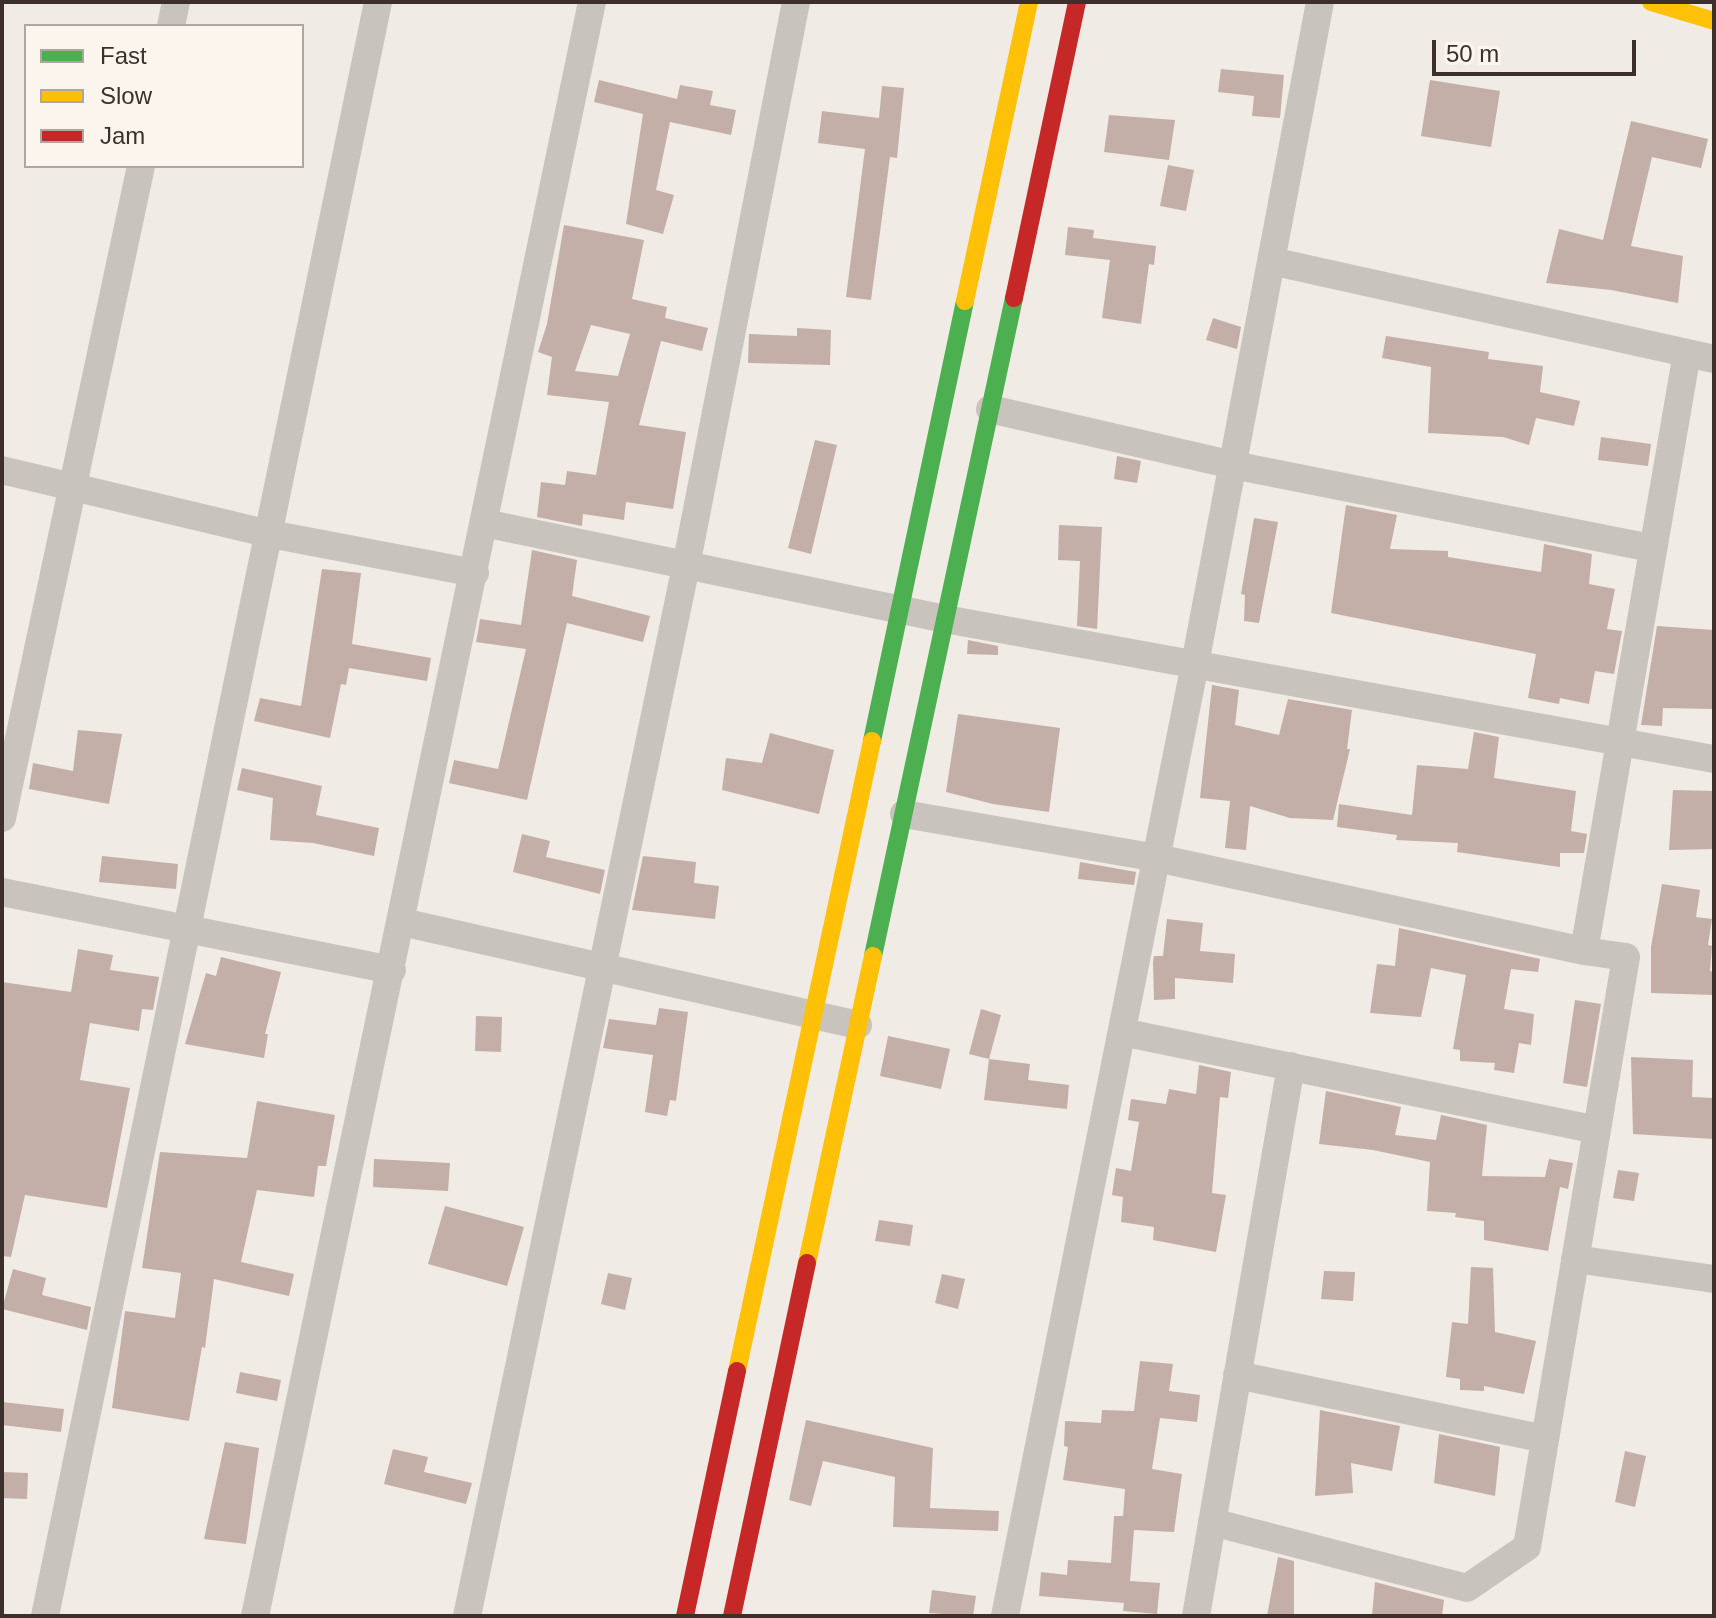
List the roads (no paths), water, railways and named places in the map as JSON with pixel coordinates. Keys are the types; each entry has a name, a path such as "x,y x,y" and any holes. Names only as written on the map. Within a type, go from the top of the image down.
{"street":[{"path":"171,24 176,2"},
{"path":"45,1616 378,2"},
{"path":"255,1616 592,2"},
{"path":"467,1616 686,566 796,2"},
{"path":"685,1616 1029,2"},
{"path":"732,1616 1077,2"},
{"path":"1005,1616 1195,664 1320,2"},
{"path":"1651,2 1714,21"},
{"path":"2,818 141,168"},
{"path":"1271,261 1701,356 1651,548 1584,951"},
{"path":"990,409 1233,465 1651,548"},
{"path":"2,470 270,534 475,573"},
{"path":"484,523 945,619 1714,759"},
{"path":"904,814 1157,858 1584,951 1626,957 1527,1547 1467,1588 1212,1522"},
{"path":"2,892 392,970"},
{"path":"402,922 858,1025"},
{"path":"1122,1032 1597,1130"},
{"path":"1196,1616 1291,1066"},
{"path":"1575,1259 1714,1279"},
{"path":"1237,1375 1545,1439"}]}
